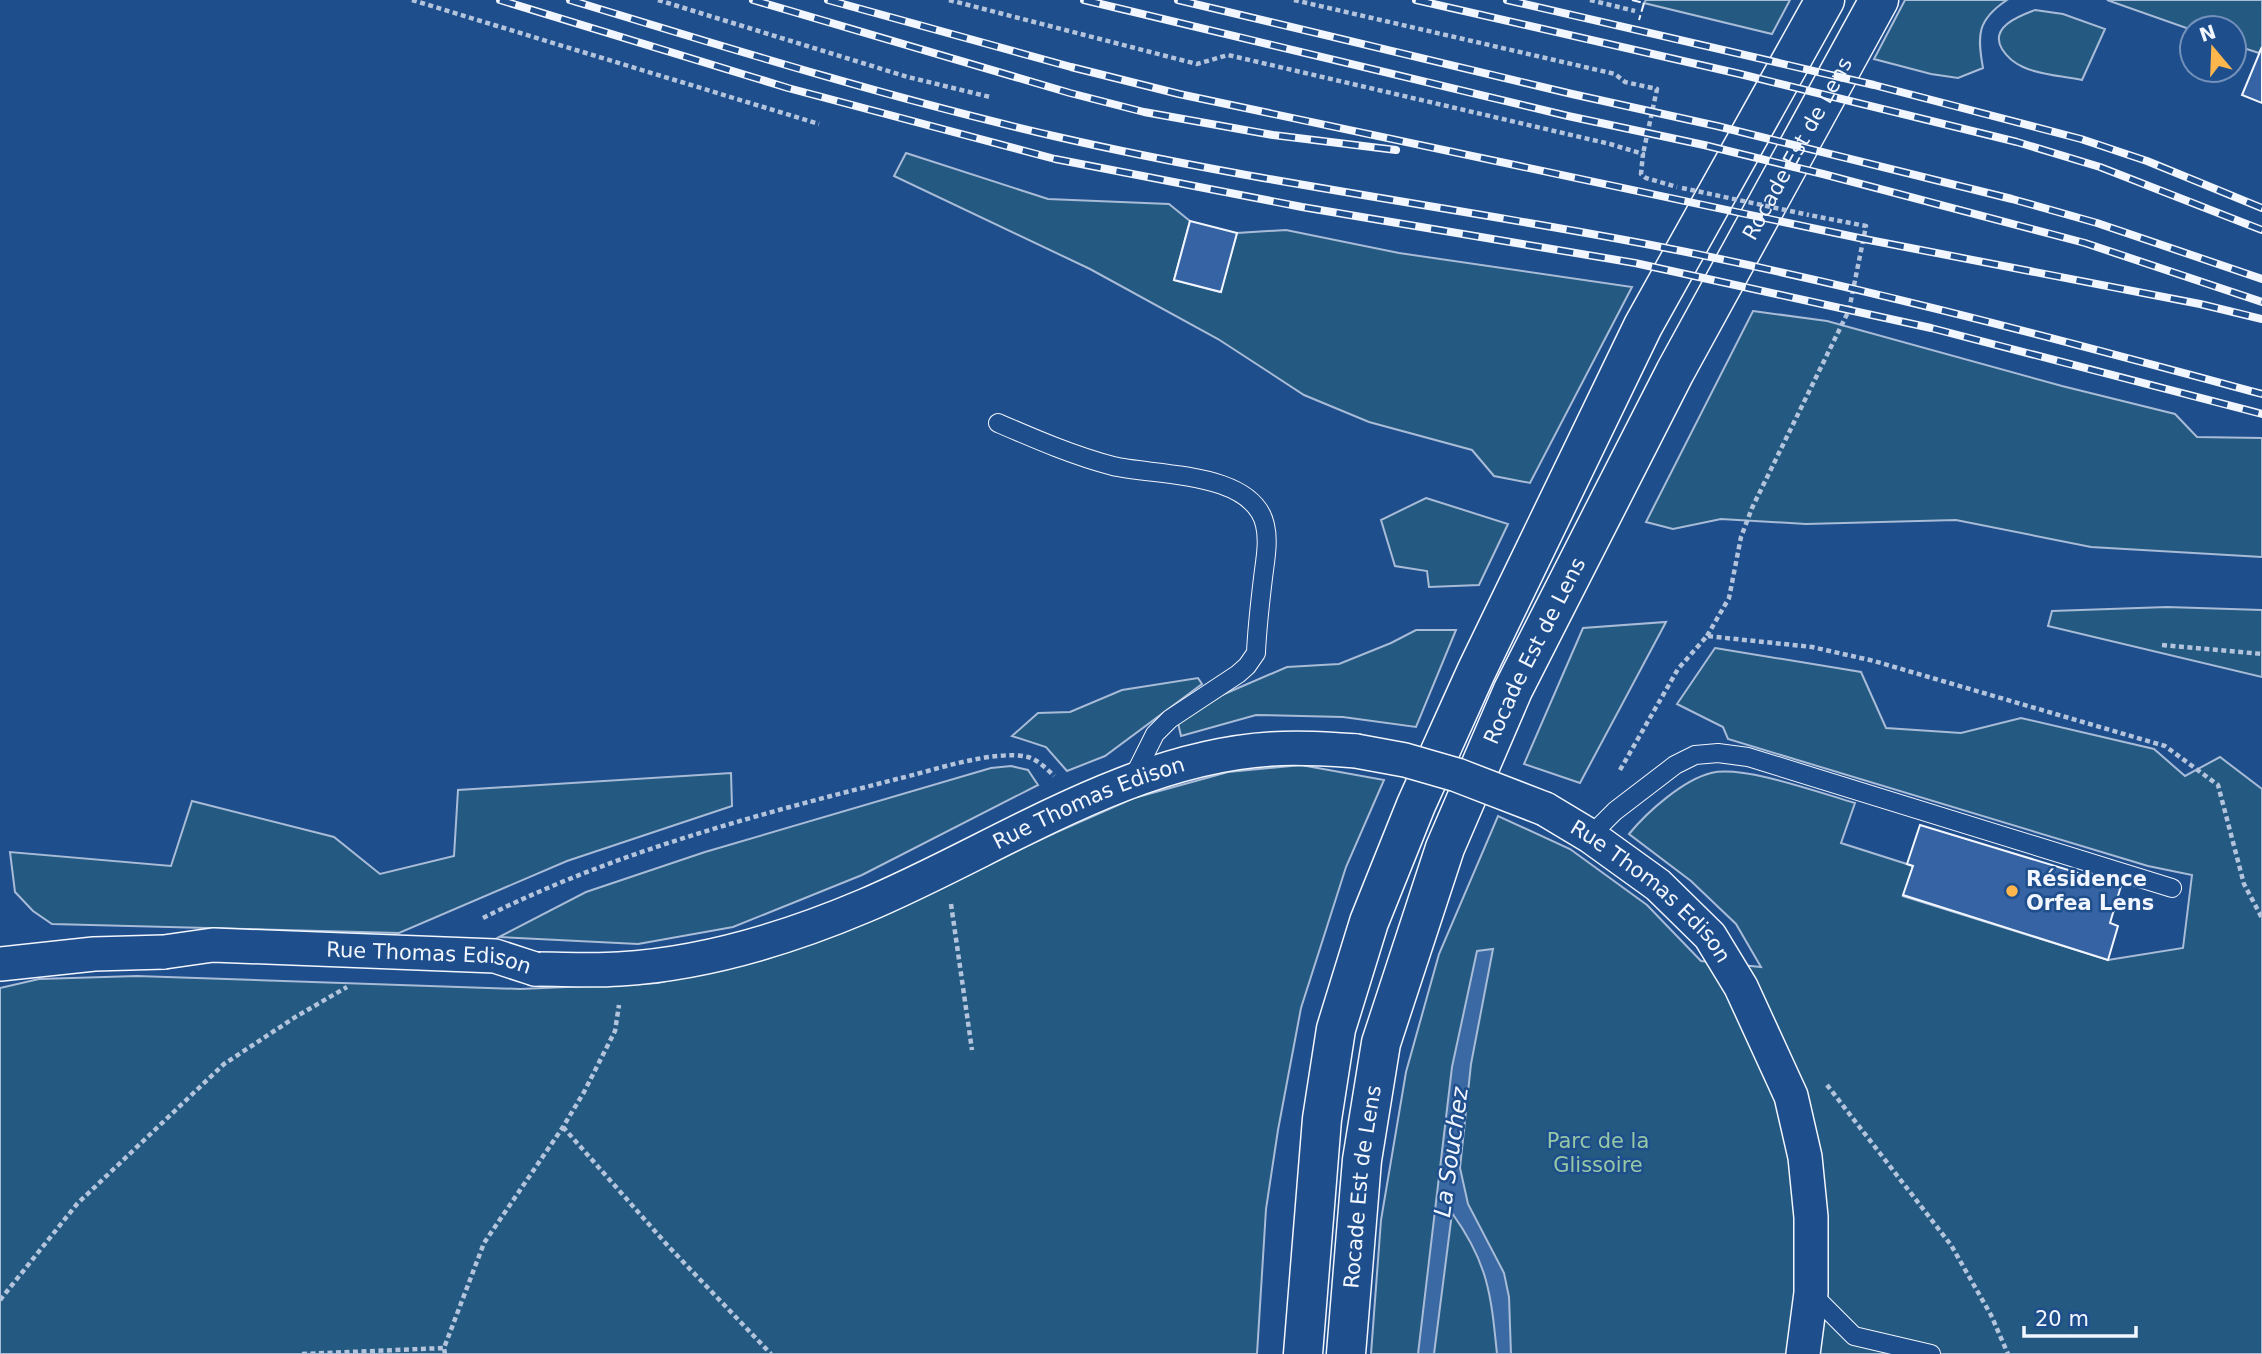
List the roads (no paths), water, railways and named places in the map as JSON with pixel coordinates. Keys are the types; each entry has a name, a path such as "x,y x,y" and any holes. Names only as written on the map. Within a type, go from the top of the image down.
{"highway":[{"name":"Rocade Est de Lens","path":"1303,1354 1322,1119 1334,1041 1369,922 1416,805 1476,671 1643,326 1825,0"},
{"name":"Rocade Est de Lens","path":"1346,1354 1362,1160 1381,1043 1445,848 1513,690 1656,409 1879,0"}],"street":[{"name":"Rue Thomas Edison","path":"0,964 94,954 164,952 213,945 495,957 535,969 619,970 709,957 750,947 865,906 1072,807 1130,783 1220,756 1269,749 1311,747 1356,751 1405,760 1457,775 1545,809 1590,836 1658,885 1710,936 1741,987 1791,1096 1805,1157 1811,1217 1811,1293 1803,1354"}],"lane":[{"path":"998,423 1044,443 1114,466 1194,478 1227,486 1246,496 1258,509 1265,524 1266,550 1256,653 1238,674 1170,719 1155,734 1130,783"},
{"path":"1590,836 1615,811 1675,765 1695,755 1717,753 1748,757 2172,888"},
{"path":"1811,1293 1854,1336 1931,1354"}],"water":[{"name":"La Souchez","path":"1493,949 1471,1064 1460,1168 1468,1204 1504,1273 1509,1297 1511,1354 1497,1354 1486,1280 1473,1248 1452,1213 1434,1354 1418,1354 1452,1067 1477,951"}],"railway":[{"path":"500,0 788,88 1055,159 1302,207 1635,263 1931,328 2262,414"},
{"path":"570,0 874,90 1058,137 1206,168 1577,231 1728,261 1958,314 2262,394"},
{"path":"753,0 1070,93 1144,112 1273,135 1396,150"},
{"path":"828,0 1179,94 1864,239 2200,304 2262,319"},
{"path":"1084,0 1823,174 2085,243 2262,302"},
{"path":"1178,0 1717,126 2012,199 2097,223 2262,279"},
{"path":"1416,0 1740,74 2017,142 2100,167 2262,230"},
{"path":"1507,0 1874,85 2081,139 2147,161 2262,208"}],"place":[{"name":"Résidence Orfea Lens","path":"2012,891"}],"park label":[{"name":"Parc de la Glissoire","path":"1598,1153"}]}
